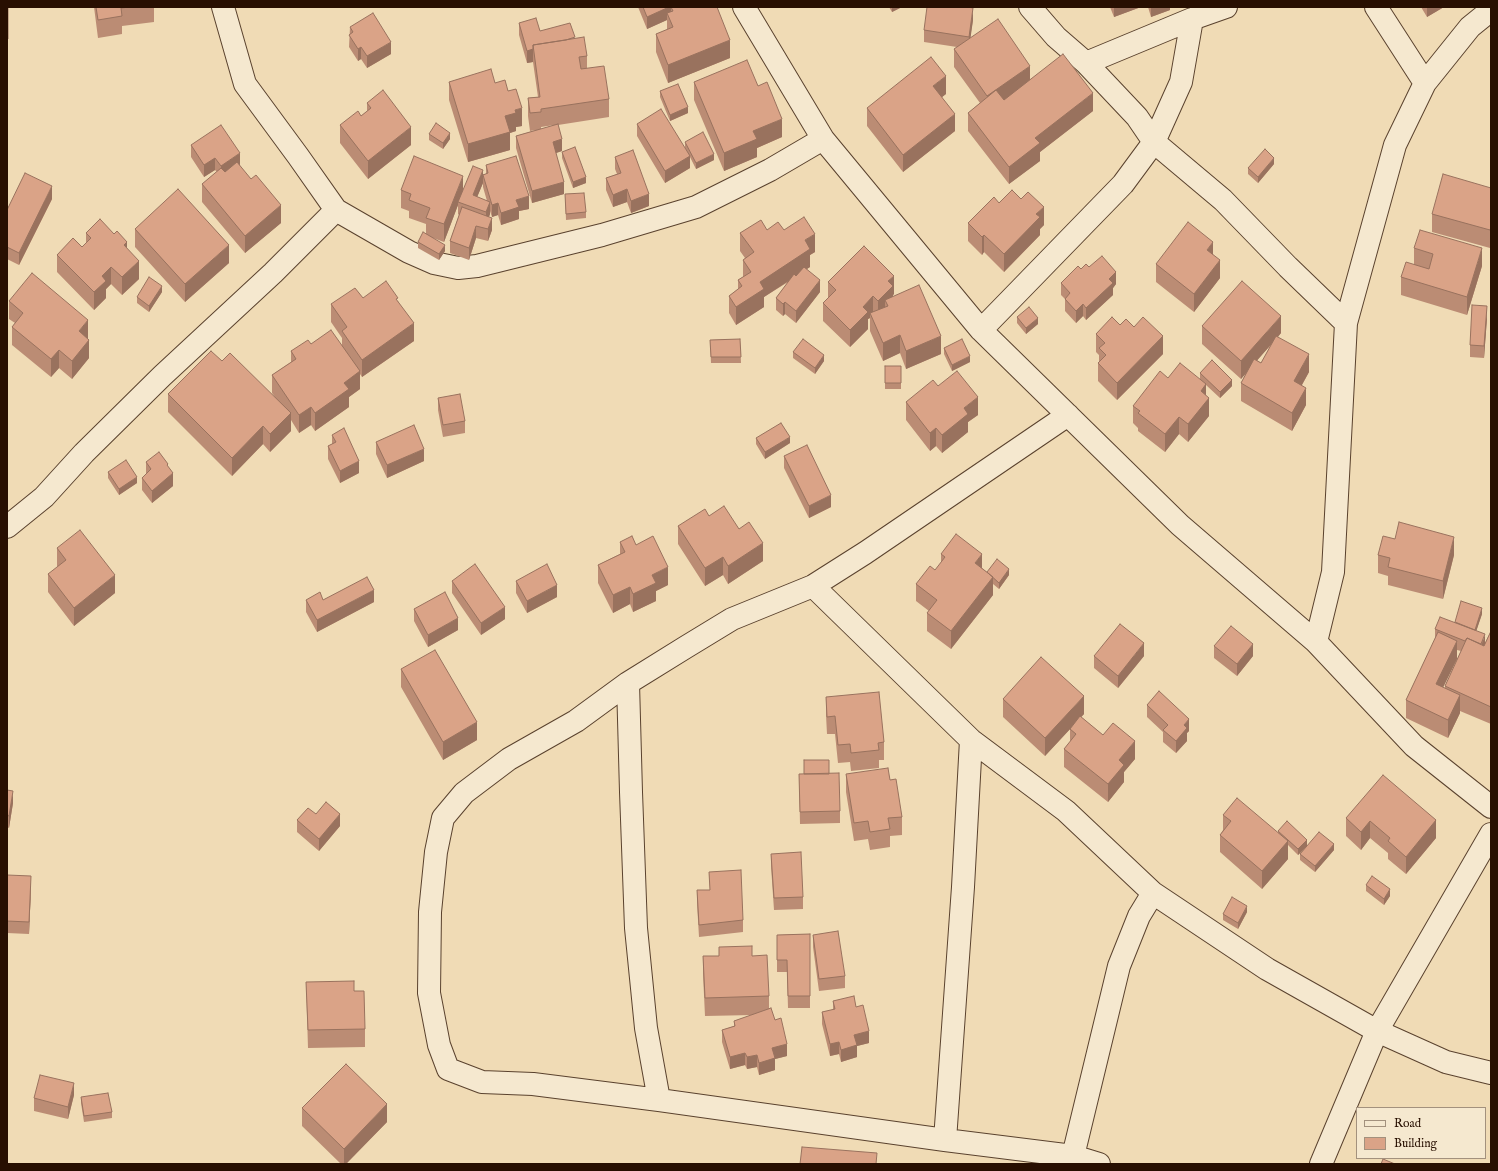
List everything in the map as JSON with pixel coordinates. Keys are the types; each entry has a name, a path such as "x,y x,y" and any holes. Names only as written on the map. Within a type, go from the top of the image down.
{"street":[{"path":"223,7 245,84 336,210 409,252 434,263 458,268 477,266 602,235 696,207 770,170 822,139"},
{"path":"744,7 822,139 980,330 1180,525 1316,642 1414,746 1491,807"},
{"path":"1030,7 1056,37 1086,64 1138,117 1154,142 1223,200 1288,267 1346,323"},
{"path":"1086,64 1192,19 1226,7"},
{"path":"1376,7 1425,83"},
{"path":"1316,642 1333,572 1346,323 1396,145 1425,83 1470,27 1491,10"},
{"path":"980,330 1123,184 1154,142 1181,82 1192,19"},
{"path":"7,527 44,498 100,437 162,376 273,273 336,210"},
{"path":"1068,415 865,553 813,586 732,619 628,683 576,721 509,759 464,793 443,818 436,852 430,912 429,992 440,1045 448,1068 482,1082 533,1084 659,1100 945,1140 1073,1156 1099,1164"},
{"path":"813,586 971,740 1066,811 1153,893 1267,969 1377,1031 1446,1062 1491,1073"},
{"path":"628,683 636,928 646,1028 659,1100"},
{"path":"945,1140 963,895 971,740"},
{"path":"1321,1164 1377,1031 1491,834"},
{"path":"1073,1156 1119,966 1139,916 1153,893"}],"building":[{"path":"8,7 8,39 7,39"},
{"path":"96,7 130,7 121,8 122,16 98,20"},
{"path":"643,7 669,7 647,17"},
{"path":"671,7 717,7 730,40 668,65 656,34 673,27 667,13 673,11"},
{"path":"927,7 973,8 969,37 924,30"},
{"path":"373,13 391,42 367,56 361,47 358,49 349,35 353,32 350,27"},
{"path":"536,18 540,31 570,23 575,37 566,40 533,45 533,49 527,51 519,23"},
{"path":"998,19 1030,66 987,96 954,49"},
{"path":"584,37 587,56 579,57 581,69 604,66 609,99 541,109 541,112 530,113 528,98 540,97 533,45"},
{"path":"1063,54 1093,93 1035,138 1040,143 1009,167 968,113 996,90 1004,100"},
{"path":"931,57 946,76 933,86 955,114 903,155 867,108"},
{"path":"747,60 758,86 767,82 782,119 753,131 757,139 724,153 694,82"},
{"path":"491,69 495,83 505,80 508,91 516,89 522,108 515,110 516,113 505,116 510,132 468,144 449,82"},
{"path":"678,84 688,107 670,115 660,91"},
{"path":"383,90 411,127 368,161 340,125 358,111 361,116 371,108 367,103"},
{"path":"661,109 690,156 665,171 637,124"},
{"path":"436,123 450,133 443,143 429,134"},
{"path":"558,124 562,139 553,142 564,182 532,191 516,136"},
{"path":"221,125 240,153 221,166 215,158 204,165 191,145"},
{"path":"703,132 714,154 696,163 685,142"},
{"path":"575,147 586,177 573,182 562,152"},
{"path":"1265,149 1274,158 1258,177 1248,168"},
{"path":"633,150 649,194 631,201 627,189 613,195 606,178 621,173 615,157"},
{"path":"414,156 463,176 444,224 426,218 430,208 409,200 411,194 401,190"},
{"path":"516,156 529,196 516,200 519,207 501,213 498,203 492,205 483,175 488,173 486,165"},
{"path":"237,162 251,179 256,175 281,205 245,236 202,184 221,168 225,172"},
{"path":"473,166 483,170 473,195 490,202 486,212 458,202"},
{"path":"25,173 52,186 19,253 7,247 7,210"},
{"path":"1443,174 1491,188 1490,230 1432,214"},
{"path":"178,189 229,245 185,284 135,229"},
{"path":"1012,190 1021,199 1028,192 1044,207 1036,214 1040,217 1004,254 984,235 982,237 968,223 994,197 999,203"},
{"path":"584,193 586,212 566,214 565,194"},
{"path":"462,207 492,218 488,229 476,226 469,248 450,241"},
{"path":"804,217 815,234 805,240 810,249 760,282 764,289 736,307 729,296 742,286 738,280 751,272 743,260 754,252 740,233 761,220 767,230 778,222 784,230"},
{"path":"100,219 114,234 117,231 127,242 124,245 139,261 122,277 111,267 102,276 106,281 94,292 57,255 73,238 82,247 91,238 86,233"},
{"path":"1188,222 1213,242 1207,250 1220,260 1194,294 1156,264"},
{"path":"1420,230 1482,248 1467,297 1401,277 1406,262 1429,269 1433,254 1414,248"},
{"path":"423,232 445,245 439,254 418,242"},
{"path":"864,246 894,276 888,281 893,286 878,301 873,296 863,307 868,312 850,330 823,303 836,290 828,282"},
{"path":"1102,256 1116,272 1109,279 1113,283 1086,308 1083,304 1076,311 1065,299 1070,293 1061,283 1078,266 1081,269 1086,264 1089,267"},
{"path":"804,267 820,280 796,311 785,302 783,304 776,298 794,274 796,276"},
{"path":"32,273 88,320 79,331 89,340 72,361 59,350 51,359 12,327 23,313 9,301"},
{"path":"149,277 162,286 149,306 137,297"},
{"path":"386,281 398,298 396,299 414,323 362,360 342,331 347,327 331,304 355,288 363,298"},
{"path":"1242,281 1281,316 1241,361 1202,326"},
{"path":"919,285 941,336 906,351 900,335 883,343 870,313 888,306 885,300"},
{"path":"1472,305 1487,306 1484,346 1470,345"},
{"path":"1029,307 1038,318 1026,328 1017,317"},
{"path":"1112,317 1120,325 1126,319 1134,327 1143,317 1163,336 1117,383 1098,363 1106,355 1099,348 1105,343 1096,334"},
{"path":"331,330 360,371 344,383 349,389 315,413 311,407 299,415 272,375 296,359 291,351 308,340 311,344"},
{"path":"1276,336 1309,354 1294,381 1306,388 1292,413 1241,383 1254,359 1261,363"},
{"path":"740,339 741,357 711,357 710,340"},
{"path":"803,339 824,355 815,368 793,352"},
{"path":"962,339 970,356 952,365 944,348"},
{"path":"211,351 222,361 230,353 291,413 270,434 263,426 232,458 168,394"},
{"path":"1212,360 1232,380 1220,392 1200,373"},
{"path":"1180,363 1206,384 1201,391 1209,398 1188,424 1179,417 1165,434 1138,413 1140,411 1133,406 1160,371 1168,378"},
{"path":"885,366 901,366 901,383 885,383"},
{"path":"957,371 978,397 964,408 968,414 942,435 936,428 930,433 906,402 933,380 938,386"},
{"path":"460,394 465,421 443,425 438,398"},
{"path":"781,423 790,437 765,452 756,438"},
{"path":"414,425 424,449 387,465 376,442"},
{"path":"344,428 359,461 340,471 328,446 336,442 332,435"},
{"path":"807,445 831,495 809,506 784,456"},
{"path":"159,452 173,473 152,491 142,478 151,469 146,462"},
{"path":"126,460 137,477 119,489 108,472"},
{"path":"724,506 739,529 749,522 763,543 728,566 723,557 705,568 678,526 705,509 709,516"},
{"path":"1399,522 1454,537 1443,581 1388,567 1390,558 1378,555 1383,536 1395,539"},
{"path":"80,530 115,575 74,608 48,574 66,560 57,548"},
{"path":"956,534 982,554 975,563 993,577 951,631 927,613 937,600 916,584 930,566 935,570 945,557 941,554"},
{"path":"632,536 636,545 653,536 668,567 652,575 656,583 633,594 630,587 613,595 598,565 625,552 620,542"},
{"path":"997,559 1009,569 999,583 987,572"},
{"path":"475,564 505,607 481,623 452,581"},
{"path":"547,564 557,585 527,601 516,581"},
{"path":"367,577 374,590 317,620 306,600 320,592 323,600"},
{"path":"445,592 458,618 428,635 414,609"},
{"path":"1461,601 1482,608 1475,630 1455,622"},
{"path":"1440,617 1485,634 1481,644 1467,638 1465,641 1435,629"},
{"path":"1120,624 1144,643 1118,676 1094,656"},
{"path":"1231,626 1253,644 1237,664 1214,646"},
{"path":"1491,631 1491,707 1445,686 1467,638 1484,646"},
{"path":"1438,632 1457,641 1436,684 1460,695 1448,720 1406,700"},
{"path":"435,650 477,722 443,742 401,669"},
{"path":"1041,657 1084,696 1045,738 1003,699"},
{"path":"1159,691 1189,719 1184,725 1187,728 1176,741 1163,730 1168,725 1147,705"},
{"path":"879,692 884,742 878,743 879,750 851,753 850,744 838,745 835,716 827,717 826,697"},
{"path":"1080,716 1103,735 1113,723 1135,741 1119,760 1124,765 1108,784 1064,749 1076,734 1070,729"},
{"path":"804,760 829,760 829,774 804,774"},
{"path":"888,768 890,780 896,779 902,817 888,818 890,829 870,832 868,821 854,823 846,774"},
{"path":"839,773 840,811 800,812 799,774"},
{"path":"1383,775 1436,820 1406,857 1388,841 1390,838 1370,821 1361,832 1346,818"},
{"path":"7,790 13,791 9,816 7,815"},
{"path":"1237,798 1288,841 1262,871 1220,835 1231,821 1223,815"},
{"path":"326,802 340,814 319,839 297,820 308,808 316,814"},
{"path":"1287,821 1307,840 1298,849 1278,831"},
{"path":"1319,832 1334,844 1315,866 1300,854"},
{"path":"801,852 803,897 774,898 771,854"},
{"path":"741,870 743,920 699,925 697,890 710,890 709,872"},
{"path":"7,875 31,876 29,922 7,921"},
{"path":"1372,876 1390,889 1384,899 1366,885"},
{"path":"1232,897 1247,906 1238,923 1223,914"},
{"path":"838,931 845,976 819,979 813,935"},
{"path":"810,934 810,996 788,996 787,960 777,960 777,935"},
{"path":"752,946 752,956 767,955 769,996 705,998 703,956 719,956 719,947"},
{"path":"354,981 354,991 364,991 365,1029 308,1030 306,982"},
{"path":"854,996 856,1007 863,1005 869,1031 854,1035 857,1045 841,1050 839,1042 830,1044 822,1012 835,1009 833,1001"},
{"path":"771,1008 775,1020 781,1018 787,1044 772,1048 775,1058 759,1063 757,1055 747,1057 745,1053 730,1057 722,1030 735,1026 734,1021"},
{"path":"346,1064 387,1104 344,1149 302,1108"},
{"path":"40,1075 74,1083 68,1107 34,1098"},
{"path":"108,1093 112,1112 84,1116 81,1097"},
{"path":"802,1147 877,1153 876,1164 800,1164"},
{"path":"1383,1159 1395,1164 1381,1164"}]}
